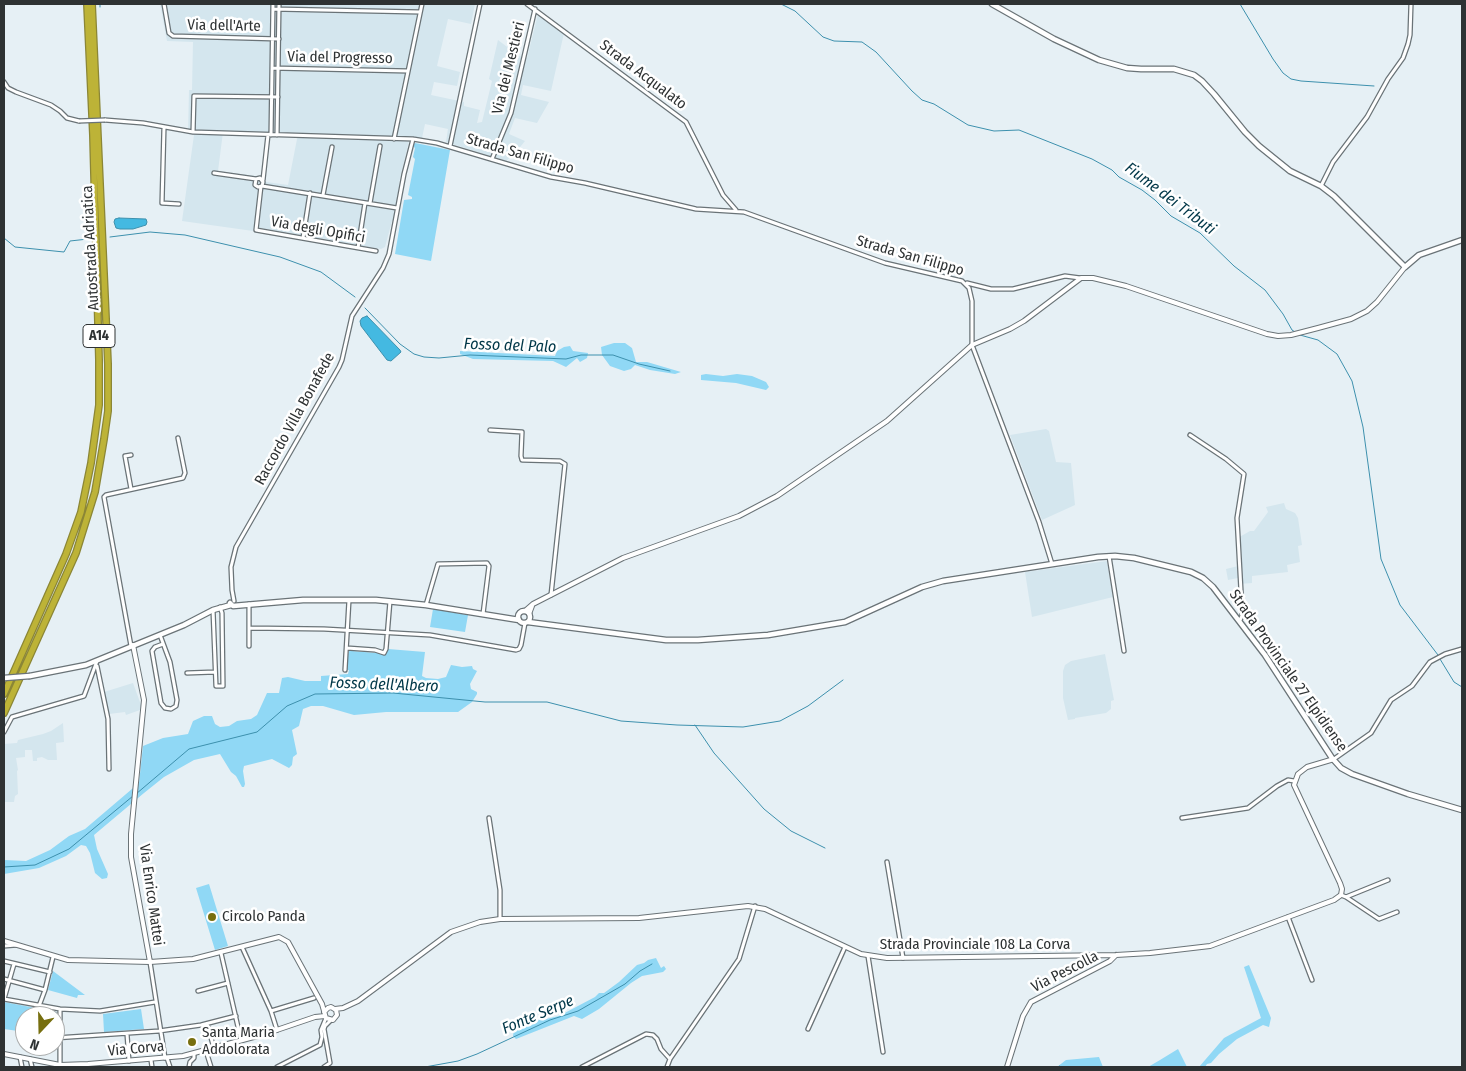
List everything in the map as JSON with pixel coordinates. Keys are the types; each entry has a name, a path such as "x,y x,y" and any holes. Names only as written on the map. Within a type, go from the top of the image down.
{"highway":[{"name":"Autostrada Adriatica","path":"4,694 66,554 81,512 91,463 99,405 93,144 87,4"},
{"name":"Autostrada Adriatica","path":"4,712 76,553 95,492 104,439 108,404 108,364 92,4"}],"main road":[{"path":"992,4 1054,40 1099,60 1127,68 1174,69 1194,75 1214,94 1246,132 1276,160 1301,177 1321,186 1334,196 1405,267 1419,255 1462,240"},
{"name":"Strada Provinciale 27 Elpidiense","path":"505,618 519,614 535,623 666,640 768,635 844,622 935,583 1109,556 1134,558 1190,572 1203,578 1213,587 1265,655 1341,768 1354,775 1419,798 1462,810"},
{"name":"Strada Provinciale 27 Elpidiense","path":"4,678 30,676 97,663 213,610 232,604 303,600 390,601 505,618 525,619"}],"street":[{"name":"Via dell'Arte","path":"164,4 169,33 172,36 279,39"},
{"path":"262,185 270,135 273,4"},
{"path":"277,135 279,4"},
{"path":"394,139 422,4"},
{"path":"450,146 480,4"},
{"name":"Strada Acqualato","path":"527,4 686,122 723,195 736,211"},
{"path":"1321,186 1333,162 1367,117 1388,79 1403,58 1410,35 1411,4"},
{"path":"273,9 420,12"},
{"name":"Via dei Mestieri","path":"492,159 511,113 535,9"},
{"name":"Via del Progresso","path":"272,68 408,70"},
{"name":"Strada San Filippo","path":"4,82 8,88 51,105 67,118 79,121 106,120 143,123 193,132 413,139 450,146 551,177 696,209 736,211 757,216 808,236 885,262 966,283 972,301 972,345"},
{"path":"193,132 194,96 278,97"},
{"path":"164,127 162,203 180,204"},
{"name":"Raccordo Villa Bonafede","path":"232,604 231,561 236,547 339,367 352,316 383,268 389,254 413,139"},
{"path":"358,248 380,146"},
{"path":"323,195 332,147"},
{"path":"255,179 265,165"},
{"path":"214,173 255,179 262,185 398,208"},
{"path":"255,179 262,185"},
{"name":"Via degli Opifici","path":"262,185 256,230 376,251"},
{"path":"303,238 310,193"},
{"path":"966,283 992,289 1013,289 1065,276 1093,278 1126,286 1278,336 1291,335 1351,319 1367,311 1377,302 1405,267"},
{"path":"249,628 430,635 518,650 521,645 525,619 533,604 631,554 739,516 777,496 887,421 972,345 1024,321 1081,278"},
{"path":"972,345 1040,522 1052,564"},
{"path":"490,430 522,432 520,456 522,460 560,461 565,464 551,595"},
{"path":"1190,435 1226,459 1244,474 1237,518 1242,609 1240,620"},
{"path":"132,646 104,497 184,477 178,438"},
{"path":"130,454 125,456 131,489"},
{"path":"1109,556 1124,651"},
{"path":"426,605 438,564 488,563 482,614"},
{"path":"346,670 349,600"},
{"path":"347,648 375,650 384,653 386,649 390,601"},
{"path":"249,603 249,646"},
{"path":"213,610 216,686 224,686 222,614 220,607"},
{"path":"160,635 170,662 177,700 176,706 171,709 165,708 161,703 152,651 155,647 163,644"},
{"name":"Via Enrico Mattei","path":"132,646 144,700 131,834 131,857 150,962 159,1031 170,1067"},
{"path":"215,648 222,648"},
{"path":"1397,912 1379,919 1340,895 1342,889 1340,884 1295,788 1294,781 1298,774 1307,767 1334,759 1371,733 1391,700 1412,686 1427,665 1435,659 1462,649"},
{"path":"4,732 12,717 84,696 97,663"},
{"path":"97,663 108,719 109,769"},
{"path":"187,673 215,672"},
{"path":"1182,818 1250,807 1277,786 1288,780 1294,781"},
{"path":"489,818 500,890 500,919"},
{"path":"887,862 903,958"},
{"path":"1346,897 1388,880"},
{"name":"Strada Provinciale 108 La Corva","path":"328,1008 336,1011 370,993 451,932 480,922 500,919 639,918 734,906 755,906 868,956 903,958 1116,955 1210,946 1334,900 1340,895"},
{"path":"666,1067 739,959 755,906"},
{"path":"1288,917 1312,980"},
{"path":"4,941 68,960 150,962 188,960 221,953 275,937 282,938 288,942 322,1004 325,1015 331,1020"},
{"path":"4,946 17,945"},
{"path":"242,947 271,1011 277,1030"},
{"path":"808,1029 845,947"},
{"path":"221,953 241,1040"},
{"name":"Via Pescolla","path":"1008,1067 1023,1016 1031,1002 1110,961 1116,955"},
{"path":"868,956 883,1052"},
{"path":"14,964 4,999 39,1006 54,957"},
{"path":"4,961 50,972"},
{"path":"4,979 45,990"},
{"path":"198,991 228,983"},
{"path":"271,1011 314,998"},
{"path":"65,1009 100,1011 155,1002"},
{"path":"320,1045 321,1030 328,1008 322,1004"},
{"path":"324,1067 330,1060 324,1029 334,1019 336,1011"},
{"name":"Via Corva","path":"4,1054 60,1065 88,1066 187,1056 325,1015"},
{"path":"65,1038 159,1031 207,1024 236,1016"},
{"path":"207,1024 214,1048"},
{"path":"127,1034 130,1061"},
{"path":"582,1067 646,1034 657,1039 661,1049 670,1059"},
{"path":"277,1067 320,1045 325,1045 328,1048"},
{"path":"206,1050 211,1067"},
{"path":"189,1067 194,1054"},
{"path":"60,1056 60,1065"},
{"path":"187,1056 190,1062"},
{"path":"20,1057 22,1067"},
{"path":"30,1059 32,1067"},
{"path":"151,1060 152,1067"}],"shaded area":[{"path":"160,4 475,4 471,24 448,19 437,66 460,72 457,86 434,82 431,95 464,102 464,106 480,110 477,123 482,122 492,81 489,79 498,40 519,56 527,58 538,14 564,33 551,91 523,85 521,95 549,102 537,123 515,118 509,134 525,141 506,161 446,142 448,129 425,124 422,138 410,137 400,178 394,221 392,221 385,247 381,249 254,227 253,231 182,221 194,135 188,134 189,90 192,90 193,42 167,41","holes":["223,132 298,134 288,185 266,182 255,176 218,171"]},
{"path":"415,143 450,150 431,261 395,254 404,200 412,199 408,195 415,159 413,157 415,148 413,146"},
{"path":"115,219 146,219 147,222 146,225 133,229 120,229 116,228 114,222"},
{"path":"367,316 400,350 401,352 391,361 387,360 361,326 360,321"},
{"path":"614,343 625,343 632,348 636,362 647,362 681,372 675,374 650,370 635,365 631,369 624,371 610,366 602,355 601,347"},
{"path":"570,346 573,351 588,353 587,358 580,362 577,358 566,367 553,361 473,359 460,354 460,351 555,356 557,351"},
{"path":"701,375 752,376 766,382 769,387 766,390 736,383 701,380"},
{"path":"1046,429 1049,431 1056,462 1071,463 1075,505 1042,520 1010,435"},
{"path":"1284,503 1286,509 1295,513 1298,518 1302,545 1298,546 1300,562 1287,565 1288,572 1252,576 1252,583 1239,584 1238,578 1228,580 1226,569 1238,566 1236,539 1250,531 1254,531 1268,512 1266,507"},
{"path":"1107,561 1113,597 1032,617 1025,572"},
{"path":"433,609 468,615 465,632 430,627"},
{"path":"350,649 352,651 376,653 375,651 385,654 388,649 425,652 422,676 426,678 438,679 446,677 451,665 472,666 477,671 470,684 471,689 477,692 477,694 472,702 458,712 386,712 354,715 323,706 311,706 303,709 299,726 292,730 297,754 293,757 292,765 289,768 272,759 244,766 245,784 242,787 220,754 194,760 164,777 94,835 97,849 108,874 107,878 102,879 95,873 90,853 86,846 81,845 66,856 39,868 4,874 4,860 26,861 50,850 69,836 85,829 139,783 143,746 163,738 188,734 193,721 204,716 212,716 215,724 220,727 229,726 237,721 251,719 257,715 267,693 279,693 282,678 321,681 321,676 348,674 348,654"},
{"path":"1105,654 1114,700 1111,701 1111,709 1106,713 1068,720 1063,698 1063,671 1065,665 1071,661"},
{"path":"133,683 141,705 140,710 126,715 125,712 109,714 104,692"},
{"path":"63,723 64,742 56,743 57,760 48,760 42,757 37,758 37,761 33,761 32,750 25,750 25,757 16,758 18,794 15,796 14,802 4,802 4,744 17,743 18,740 43,734"},
{"name":"Circolo Panda","path":"209,884 228,946 215,950 196,888"},
{"path":"656,958 661,968 664,966 666,969 663,972 642,976 599,1009 582,1019 574,1016 516,1039 513,1036 514,1030 540,1018 546,1019 559,1016 599,993 604,993 637,965"},
{"path":"1249,965 1271,1018 1269,1027 1263,1025 1237,1039 1211,1063 1205,1067 1199,1067 1224,1038 1261,1018 1244,967"},
{"path":"53,971 85,995 78,995 77,998 48,990"},
{"path":"4,1002 25,1006 15,1006 15,1031 4,1029"},
{"path":"141,1009 144,1029 104,1032 103,1014"},
{"path":"1178,1049 1187,1067 1148,1067 1160,1060"},
{"path":"1099,1057 1103,1067 1057,1067 1066,1060"}],"waterway":[{"name":"Fiume dei Tributi","path":"781,4 795,11 823,37 834,41 862,42 876,52 922,100 934,104 968,125 994,131 1019,130 1092,159 1112,170 1119,177 1155,200 1171,216 1200,233 1234,266 1265,290 1295,332"},
{"path":"1240,4 1273,59 1283,73 1291,79 1374,86"},
{"name":"Fosso del Palo","path":"110,237 150,232 185,235 280,257 321,272 355,297"},
{"name":"Fosso del Palo","path":"4,238 15,247 64,252 70,241 88,239"},
{"name":"Fosso del Palo","path":"365,308 400,344 414,354 424,357 439,358 470,355 566,359 581,355 613,355 639,364 670,371"},
{"name":"Fiume dei Tributi","path":"1300,335 1318,340 1337,354 1352,381 1363,427 1381,559 1400,605 1438,655"},
{"name":"Fiume dei Tributi","path":"1440,659 1454,682 1462,687"},
{"name":"Fosso dell'Albero","path":"136,794 189,749 257,732 287,706 315,694 393,693 485,702 547,702 621,721 743,727 780,721 808,706 843,680"},
{"name":"Fosso dell'Albero","path":"695,725 714,753 764,809 791,831 825,848"},
{"name":"Fosso dell'Albero","path":"4,867 35,865 69,849 133,796"},
{"name":"Fonte Serpe","path":"425,1067 458,1061 550,1020 578,1011 625,984 640,971 652,964"}],"place":[{"name":"Circolo Panda","path":"212,917"},
{"name":"Santa Maria Addolorata","path":"192,1042"}]}
